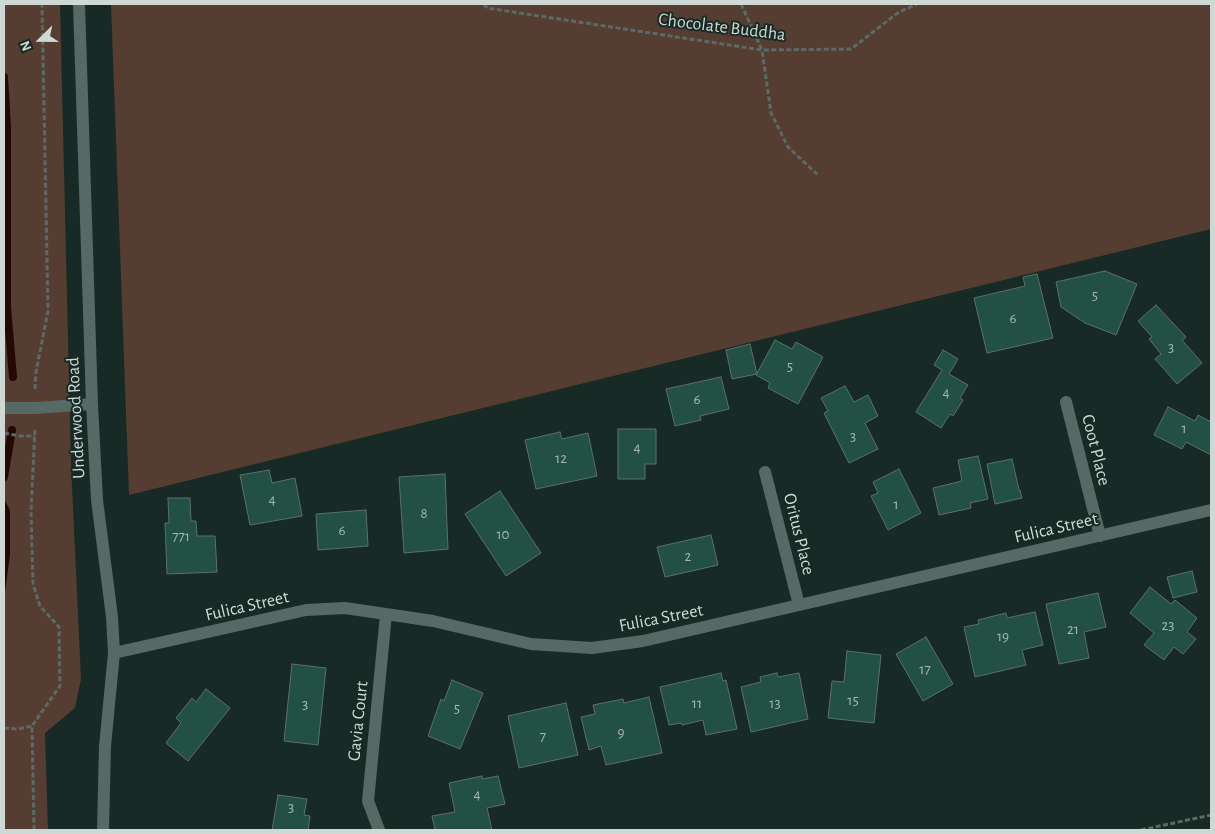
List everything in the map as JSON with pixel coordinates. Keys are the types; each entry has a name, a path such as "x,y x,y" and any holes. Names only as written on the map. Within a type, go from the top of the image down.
{"street":[{"name":"Underwood Road","path":"79,4 92,404 97,500 112,617 114,653 105,746 102,830"},
{"name":"Coot Place","path":"1066,402 1100,536"},
{"path":"4,408 92,404"},
{"name":"Oritus Place","path":"765,472 799,605"},
{"name":"Fulica Street","path":"114,653 306,610 345,608 433,621 531,644 592,648 643,641 1211,510"},
{"name":"Gavia Court","path":"379,830 368,801 386,614"}],"path":[{"name":"Chocolate Buddha","path":"484,4 487,8 762,50 851,49 898,12 916,4"},
{"path":"741,4 762,50 771,113 788,147 819,176"},
{"path":"4,433 35,436"},
{"path":"4,728 18,729 32,726"},
{"path":"1141,830 1211,814"}],"shaded area":[{"path":"4,4 60,4 71,465 81,679 75,708 45,733 48,830 4,830"},
{"path":"111,4 1211,4 1211,229 129,495"},
{"path":"4,499 10,510 10,555 4,599"}],"building":[{"path":"1105,271 1137,284 1116,335 1085,323 1061,307 1056,282"},
{"path":"1037,274 1053,338 987,353 974,298 1025,286 1023,277"},
{"path":"1156,305 1186,337 1182,340 1202,363 1177,384 1155,359 1161,354 1149,339 1152,337 1138,321"},
{"path":"775,340 792,349 796,342 823,357 798,404 768,388 770,383 756,375"},
{"path":"750,344 757,374 732,379 726,350"},
{"path":"943,350 958,359 949,374 968,385 960,398 963,400 953,416 950,414 941,428 916,412 942,370 934,365"},
{"path":"721,377 729,409 700,416 701,420 675,426 666,389"},
{"path":"845,386 854,402 868,395 878,416 865,423 878,449 849,463 824,413 828,411 821,398"},
{"path":"1168,407 1195,421 1198,415 1211,422 1211,455 1186,442 1182,449 1154,435"},
{"path":"618,429 656,429 656,464 645,464 645,479 618,479"},
{"path":"560,432 562,439 588,433 597,476 536,489 525,440"},
{"path":"978,456 988,499 970,503 971,508 939,515 933,488 962,481 958,460"},
{"path":"1012,459 1022,498 995,504 987,464"},
{"path":"899,469 921,513 888,530 871,496 878,493 873,482"},
{"path":"269,470 272,483 295,478 302,516 250,525 240,475"},
{"path":"445,474 448,549 404,553 399,477"},
{"path":"500,491 541,553 506,576 465,514"},
{"path":"168,498 190,498 191,521 196,521 197,536 215,536 217,572 167,574 165,523 169,523"},
{"path":"366,510 368,546 318,550 316,514"},
{"path":"711,535 718,565 665,577 657,547"},
{"path":"1192,571 1197,592 1173,598 1167,577"},
{"path":"1150,587 1171,604 1175,600 1197,618 1187,632 1196,639 1183,654 1174,647 1164,660 1144,645 1154,633 1130,613"},
{"path":"1098,593 1106,627 1084,632 1089,658 1059,664 1046,604"},
{"path":"1035,612 1043,645 1022,650 1026,665 975,677 964,627 979,624 978,620 1006,613 1007,618"},
{"path":"926,637 953,684 923,701 896,654"},
{"path":"847,651 881,655 874,723 828,718 832,681 844,682"},
{"path":"292,664 326,668 318,745 284,741"},
{"path":"721,673 723,681 726,680 737,729 706,735 703,720 682,725 681,723 669,725 660,687"},
{"path":"777,673 778,677 799,673 808,719 751,732 741,687 761,682 760,677"},
{"path":"452,680 483,693 460,749 428,736 441,699 444,701"},
{"path":"206,689 230,708 188,761 166,743 181,723 176,718 192,698 196,702"},
{"path":"649,697 662,753 606,765 601,746 589,750 581,717 595,714 593,705 623,699 624,703"},
{"path":"566,703 578,755 519,768 508,716"},
{"path":"482,776 482,779 498,776 505,804 487,808 492,830 435,830 432,816 455,812 449,783"},
{"path":"278,795 307,799 304,815 310,816 308,830 272,830"}],"waterway":[{"path":"4,77 7,127 7,307 13,377"},
{"path":"4,477 12,430"}]}
